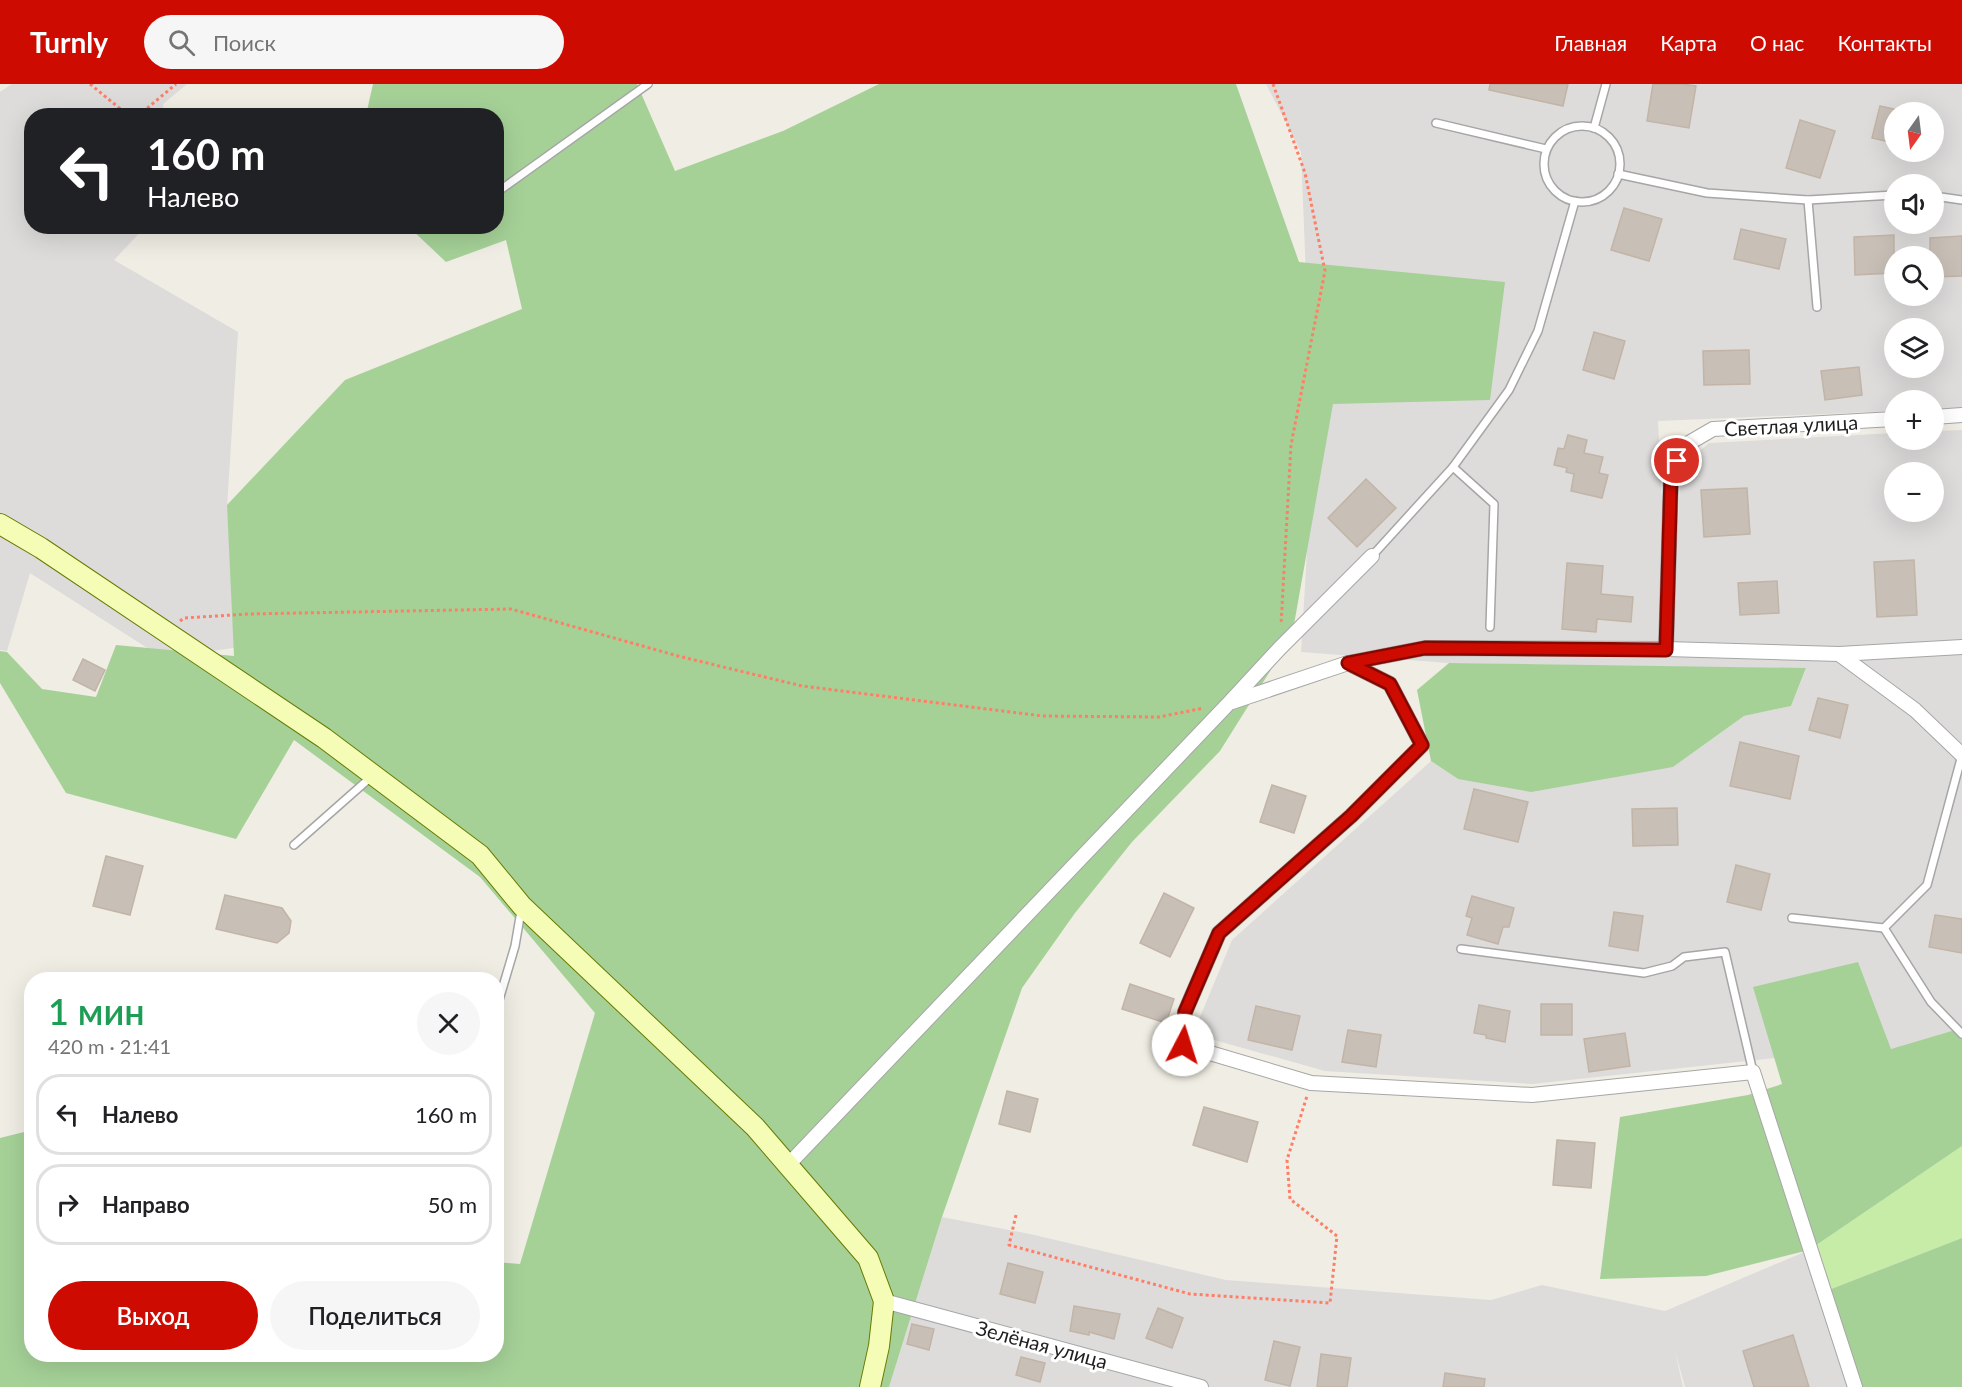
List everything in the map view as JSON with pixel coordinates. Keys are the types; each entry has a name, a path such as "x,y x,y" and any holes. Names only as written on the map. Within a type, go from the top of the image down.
{"street":[{"path":"1944,416 1962,415"},
{"name":"Светлая улица","path":"1666,650 1671,475 1682,447 1713,429 1884,420"},
{"path":"0,524 41,548 324,738 480,855 522,906 755,1127 868,1258 884,1302 879,1346 870,1387"},
{"path":"788,1165 1280,648 1372,556"},
{"path":"1229,703 1348,663 1425,648 1839,654 1962,647"},
{"path":"1839,654 1915,710 1962,755"},
{"path":"1348,663 1390,684 1422,745 1351,816 1219,933 1185,1012 1183,1045 1311,1083 1532,1095 1753,1072 1855,1387"},
{"name":"Зелёная улица","path":"884,1302 1201,1387"}],"lane":[{"path":"504,187 648,84"},
{"path":"1594,128 1606,84"},
{"path":"1436,123 1546,149"},
{"path":"1571,127 1594,128 1604,133 1612,141 1617,151 1618,174 1614,184 1597,198 1586,201 1564,198 1548,182 1544,171 1546,149 1561,132 1571,127"},
{"path":"1618,174 1707,193 1808,200 1884,196"},
{"path":"1944,197 1962,200"},
{"path":"1808,200 1817,308"},
{"path":"1372,556 1453,467 1509,390 1538,331 1575,201"},
{"path":"1453,467 1494,504 1490,627"},
{"path":"1884,928 1927,885 1962,755"},
{"path":"294,845 374,775"},
{"path":"504,983 515,946 522,906"},
{"path":"1792,918 1884,928"},
{"path":"1884,928 1931,1002 1962,1034"},
{"path":"1461,949 1644,973 1672,966 1684,957 1725,952 1753,1072"}],"path":[{"path":"90,84 119,108"},
{"path":"148,108 176,84"},
{"path":"1273,84 1305,173 1325,271 1291,445 1280,648"},
{"path":"167,632 184,618 248,614 511,609 678,656 802,686 1043,716 1159,717 1229,703"},
{"path":"1016,1215 1009,1245 1190,1294 1330,1303 1336,1236 1290,1199 1287,1160 1311,1083"}],"shaded area":[{"path":"12,84 187,84 163,104 163,108 24,108 24,234 138,234 114,260 238,332 227,508 240,647 163,658 30,573 7,651 0,650 0,92"},
{"path":"1266,84 1962,84 1962,408 1944,409 1944,390 1884,390 1884,411 1658,421 1670,657 1681,467 1709,443 1884,434 1884,450 1944,450 1944,431 1962,430 1962,1048 1891,1049 1754,987 1775,1058 1532,1084 1325,1071 1193,1034 1232,940 1431,761 1458,779 1673,767 1744,716 1791,706 1806,669 1449,663 1301,652 1313,452 1301,152"},
{"path":"942,1217 1030,1234 1226,1280 1491,1300 1542,1285 1665,1311 1809,1250 1856,1387 1685,1387 1675,1351 1683,1387 889,1387"}],"green space":[{"path":"373,84 637,84 675,171 783,131 879,84 1236,84 1299,262 1505,282 1490,400 1333,404 1292,636 1220,751 1132,842 1075,913 1022,988 942,1217 889,1387 0,1387 0,1138 24,1132 24,1362 504,1362 504,1263 520,1264 595,1013 480,877 294,740 236,839 66,793 0,683 0,651 7,652 42,689 96,697 116,645 234,656 227,505 345,380 522,309 506,240 446,262 416,234 504,234 504,108 368,108"},
{"path":"1449,663 1806,668 1791,706 1744,716 1673,767 1531,792 1458,779 1431,761 1417,690"},
{"path":"1858,962 1891,1049 1962,1028 1962,1146 1809,1250 1706,1276 1600,1279 1620,1117 1748,1095 1782,1084 1753,987"},
{"path":"1962,1146 1962,1238 1826,1291 1809,1250"},
{"path":"1962,1238 1962,1387 1857,1387 1826,1291"}],"building":[{"path":"1490,84 1568,84 1563,106 1489,90"},
{"path":"1653,84 1696,86 1689,128 1647,121"},
{"path":"1880,106 1884,107 1884,141 1872,138"},
{"path":"1800,120 1835,131 1820,178 1786,168"},
{"path":"1624,208 1662,219 1649,261 1611,250"},
{"path":"1741,229 1786,239 1779,269 1734,259"},
{"path":"1894,235 1894,246 1884,246 1884,274 1855,275 1854,237"},
{"path":"1962,236 1962,276 1944,277 1944,246 1930,246 1930,238"},
{"path":"1594,332 1625,341 1614,379 1583,370"},
{"path":"1749,350 1750,384 1704,385 1703,351"},
{"path":"1859,367 1862,395 1825,400 1821,371"},
{"path":"1568,435 1587,440 1584,453 1603,457 1599,473 1608,475 1602,498 1571,491 1574,474 1566,472 1567,468 1554,465 1558,448 1564,449"},
{"path":"1366,479 1396,508 1357,547 1328,518"},
{"path":"1747,488 1750,534 1704,537 1701,490"},
{"path":"1914,560 1917,615 1877,617 1874,562"},
{"path":"1567,563 1603,566 1601,594 1633,597 1631,622 1597,619 1596,632 1562,629"},
{"path":"1777,581 1779,613 1740,615 1738,583"},
{"path":"83,659 105,670 95,691 73,680"},
{"path":"1818,698 1848,705 1840,738 1809,730"},
{"path":"1740,742 1799,756 1790,799 1730,786"},
{"path":"1272,785 1306,796 1294,833 1260,822"},
{"path":"1474,789 1528,802 1518,842 1464,829"},
{"path":"1677,808 1678,845 1633,846 1632,809"},
{"path":"106,856 143,866 130,915 93,906"},
{"path":"1736,865 1770,874 1761,910 1727,902"},
{"path":"1164,893 1194,908 1170,957 1140,943"},
{"path":"225,895 282,908 291,921 289,933 277,943 216,929"},
{"path":"1472,896 1514,908 1509,927 1503,927 1498,944 1467,935 1472,918 1466,916"},
{"path":"1614,912 1643,916 1638,951 1609,946"},
{"path":"1935,915 1962,919 1962,953 1929,947"},
{"path":"1130,984 1174,999 1166,1023 1122,1009"},
{"path":"1541,1004 1572,1004 1572,1035 1541,1035"},
{"path":"1479,1005 1510,1011 1505,1042 1474,1033"},
{"path":"1256,1006 1300,1016 1292,1050 1248,1040"},
{"path":"1348,1030 1381,1035 1376,1067 1342,1062"},
{"path":"1625,1033 1630,1066 1589,1072 1584,1039"},
{"path":"1007,1091 1038,1099 1030,1132 999,1124"},
{"path":"1204,1107 1258,1122 1247,1162 1193,1145"},
{"path":"1557,1140 1595,1143 1591,1188 1553,1185"},
{"path":"1008,1263 1043,1272 1035,1303 1000,1294"},
{"path":"1074,1306 1120,1314 1114,1339 1089,1332 1089,1335 1070,1331"},
{"path":"1158,1308 1183,1318 1172,1348 1146,1338"},
{"path":"912,1324 934,1329 929,1350 907,1344"},
{"path":"1793,1335 1809,1387 1754,1387 1743,1351"},
{"path":"1274,1341 1300,1347 1290,1386 1265,1380"},
{"path":"1321,1354 1351,1358 1347,1387 1317,1387"},
{"path":"1021,1357 1045,1363 1040,1382 1016,1375"},
{"path":"1445,1373 1485,1379 1484,1387 1443,1387"}],"route":[{"path":"1183,1045 1185,1012 1219,933 1351,816 1422,745 1390,684 1348,663 1425,648 1666,650 1671,475 1677,461"}]}
